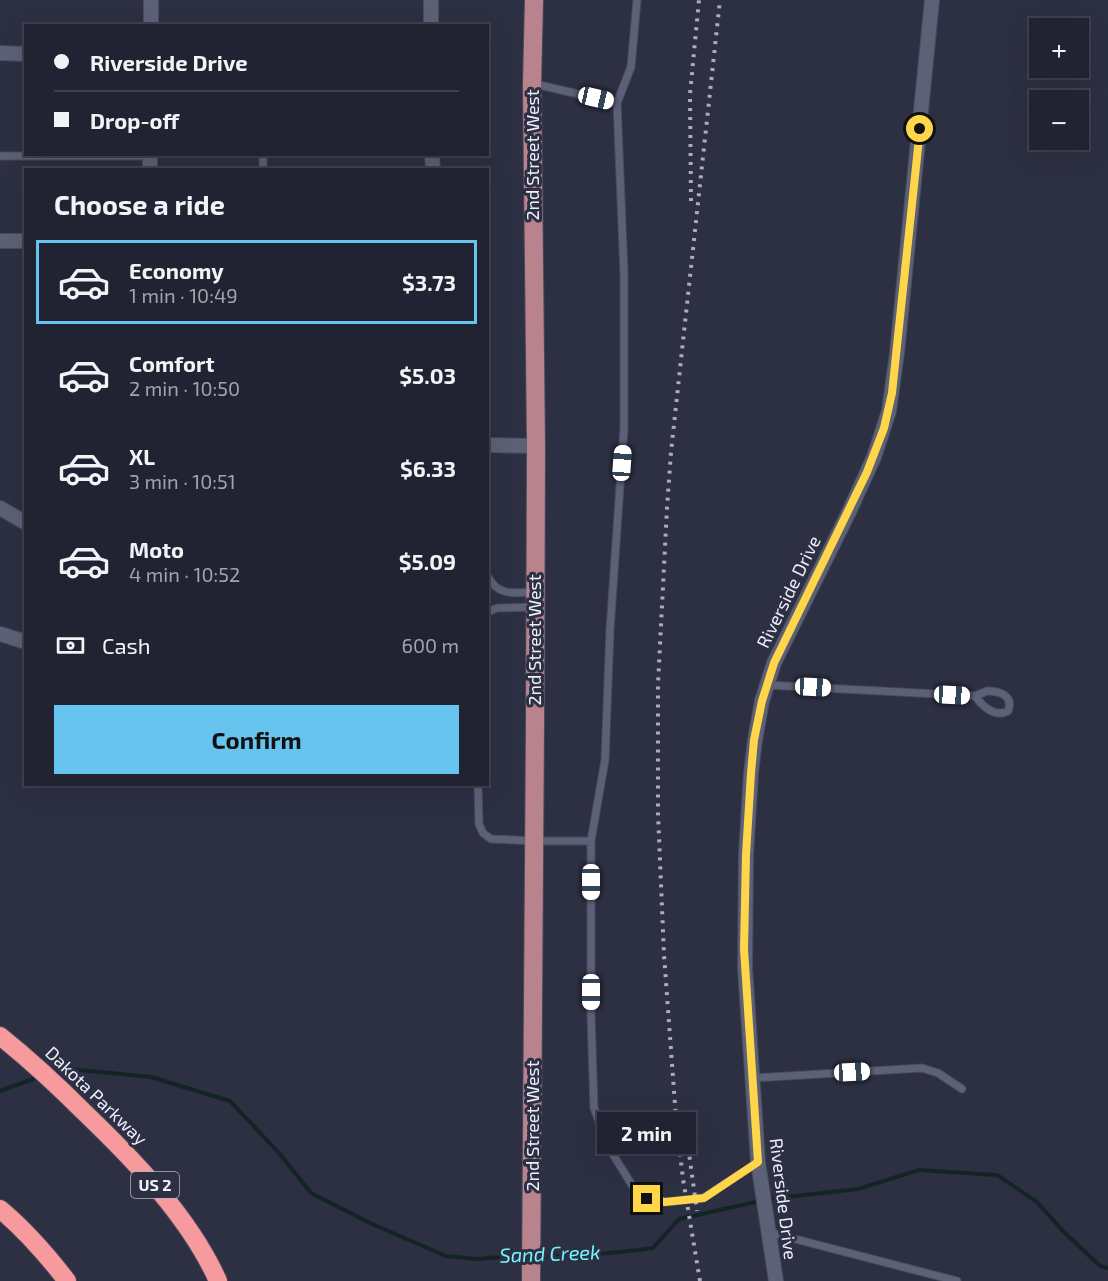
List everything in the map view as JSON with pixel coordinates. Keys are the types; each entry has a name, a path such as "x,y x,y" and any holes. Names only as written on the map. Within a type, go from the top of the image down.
{"highway":[{"name":"Dakota Parkway","path":"0,1036 74,1102 151,1180 191,1233 218,1281"},
{"path":"0,1209 52,1262 67,1281"}],"main road":[{"name":"2nd Street West","path":"531,1281 536,600 532,84 534,0"}],"street":[{"path":"151,0 151,24"},
{"path":"431,0 431,24"},
{"name":"Riverside Drive","path":"776,1281 758,1162 744,959 746,865 753,753 758,722 774,663 874,457 889,411 897,353 932,0"},
{"path":"0,54 24,54"},
{"path":"0,241 24,241"},
{"path":"489,445 536,446"},
{"path":"0,508 24,522"},
{"path":"0,634 24,641"}],"lane":[{"path":"637,0 631,67 617,103 624,273 624,428 610,630 605,760 591,841 591,1003 594,1108 609,1148 635,1190 647,1199 665,1202 704,1198 758,1162"},
{"path":"532,84 617,103"},
{"path":"0,156 150,160"},
{"path":"489,579 492,585 508,593 536,600"},
{"path":"489,612 536,600"},
{"path":"767,685 975,696 994,691 1001,693 1009,700 1010,706 1004,714 999,714 993,712 975,696"},
{"path":"478,786 479,824 483,833 491,839 591,841"},
{"path":"752,1078 922,1068 938,1073 962,1089"},
{"path":"768,1232 957,1281"}],"waterway":[{"name":"Sand Creek","path":"52,1074 69,1069 151,1077 230,1101 279,1153 311,1193 372,1224 446,1256 477,1259 527,1256"},
{"name":"Sand Creek","path":"0,1091 39,1077"},
{"name":"Sand Creek","path":"768,1199 858,1189 919,1170 997,1175 1037,1202 1063,1231 1100,1266 1108,1268"},
{"name":"Sand Creek","path":"537,1256 566,1256 653,1248 679,1219 760,1201"}],"railway":[{"path":"691,201 690,94 699,0"},
{"path":"700,1281 683,1179 676,1118 664,955 658,813 658,684 671,452 720,0"},
{"path":"687,1139 697,1211"}],"route":[{"path":"647,1199 665,1202 704,1198 758,1162 744,949 746,855 754,740 762,701 774,663 848,514 874,457 889,411 920,129"}]}
